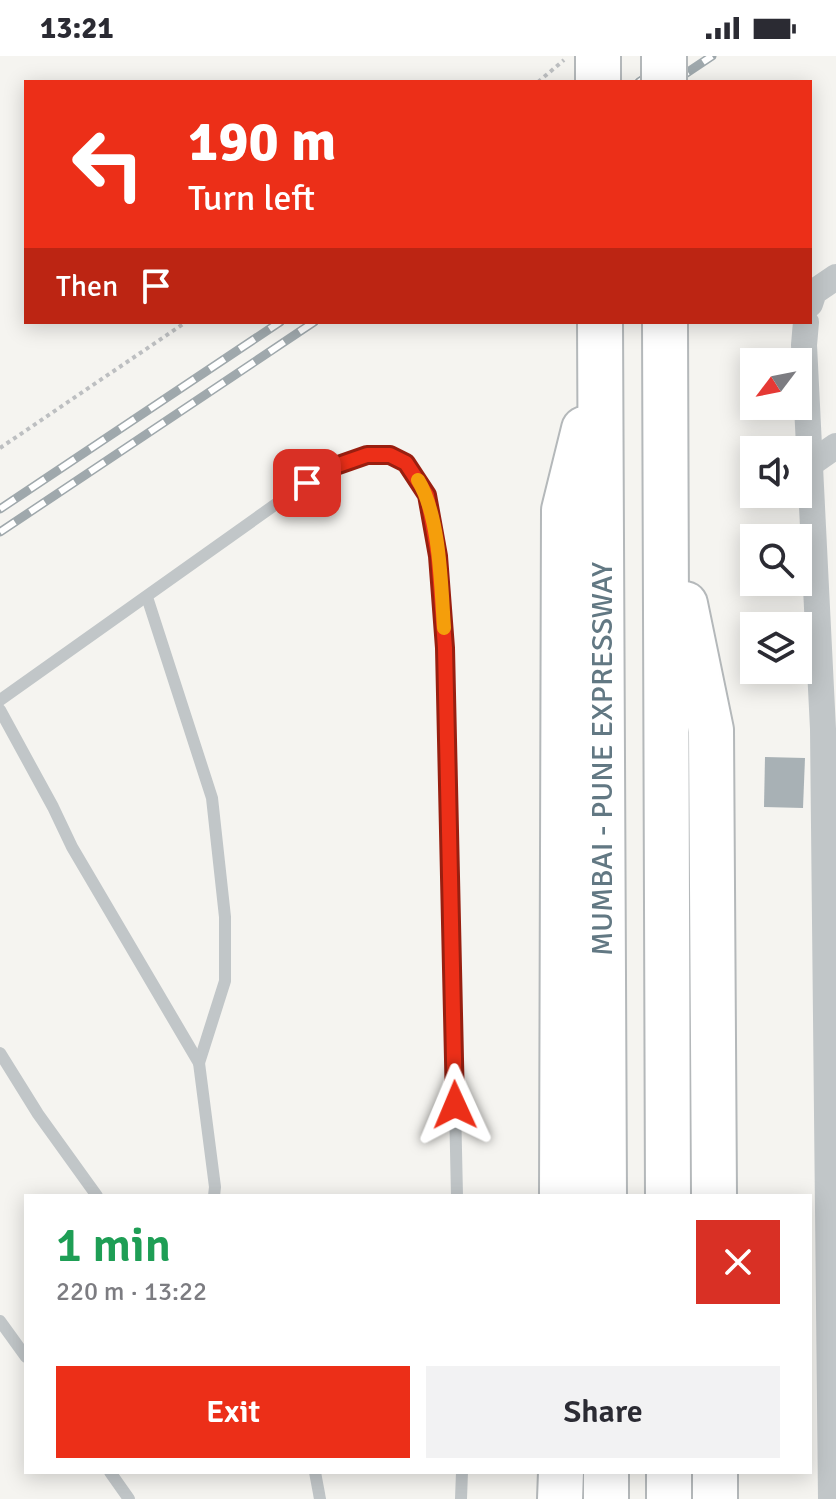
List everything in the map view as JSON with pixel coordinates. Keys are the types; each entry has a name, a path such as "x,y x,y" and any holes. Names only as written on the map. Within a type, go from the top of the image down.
{"highway":[{"path":"598,56 598,80"},
{"path":"664,56 664,80"},
{"path":"665,324 668,1194"},
{"path":"562,1194 564,510 600,341"},
{"name":"MUMBAI - PUNE EXPRESSWAY","path":"600,341 604,1194"},
{"path":"666,511 711,730 714,1194"},
{"path":"560,1499 561,1474"},
{"path":"606,1474 606,1499"},
{"path":"669,1474 669,1499"},
{"path":"715,1474 715,1499"}],"street":[{"path":"812,298 814,292 836,277"},
{"path":"806,324 809,436"},
{"path":"812,463 836,446"},
{"path":"812,492 829,726 831,1499"}],"lane":[{"path":"0,700 324,470 367,455 390,455 406,463 427,495 438,556 445,648 457,1194"},
{"path":"147,597 212,798 225,917 225,981 199,1063"},
{"path":"0,710 72,847 199,1063 214,1194"},
{"path":"0,1053 38,1114 96,1194"},
{"path":"0,1321 24,1354"},
{"path":"111,1474 129,1499"},
{"path":"315,1474 320,1499"},
{"path":"461,1499 462,1474"}],"path":[{"path":"540,80 569,56"},
{"path":"0,448 183,324"}],"building":[{"path":"765,757 805,758 803,808 764,807"}],"railway":[{"path":"642,80 678,56"},
{"path":"676,80 712,56"},
{"path":"0,509 277,324"},
{"path":"0,532 311,324"}],"slow traffic":[{"path":"418,480 427,495 438,556 444,628"}],"route":[{"path":"307,483 324,470 367,455 390,455 406,463 427,495 438,556 445,648 455,1105"}]}
